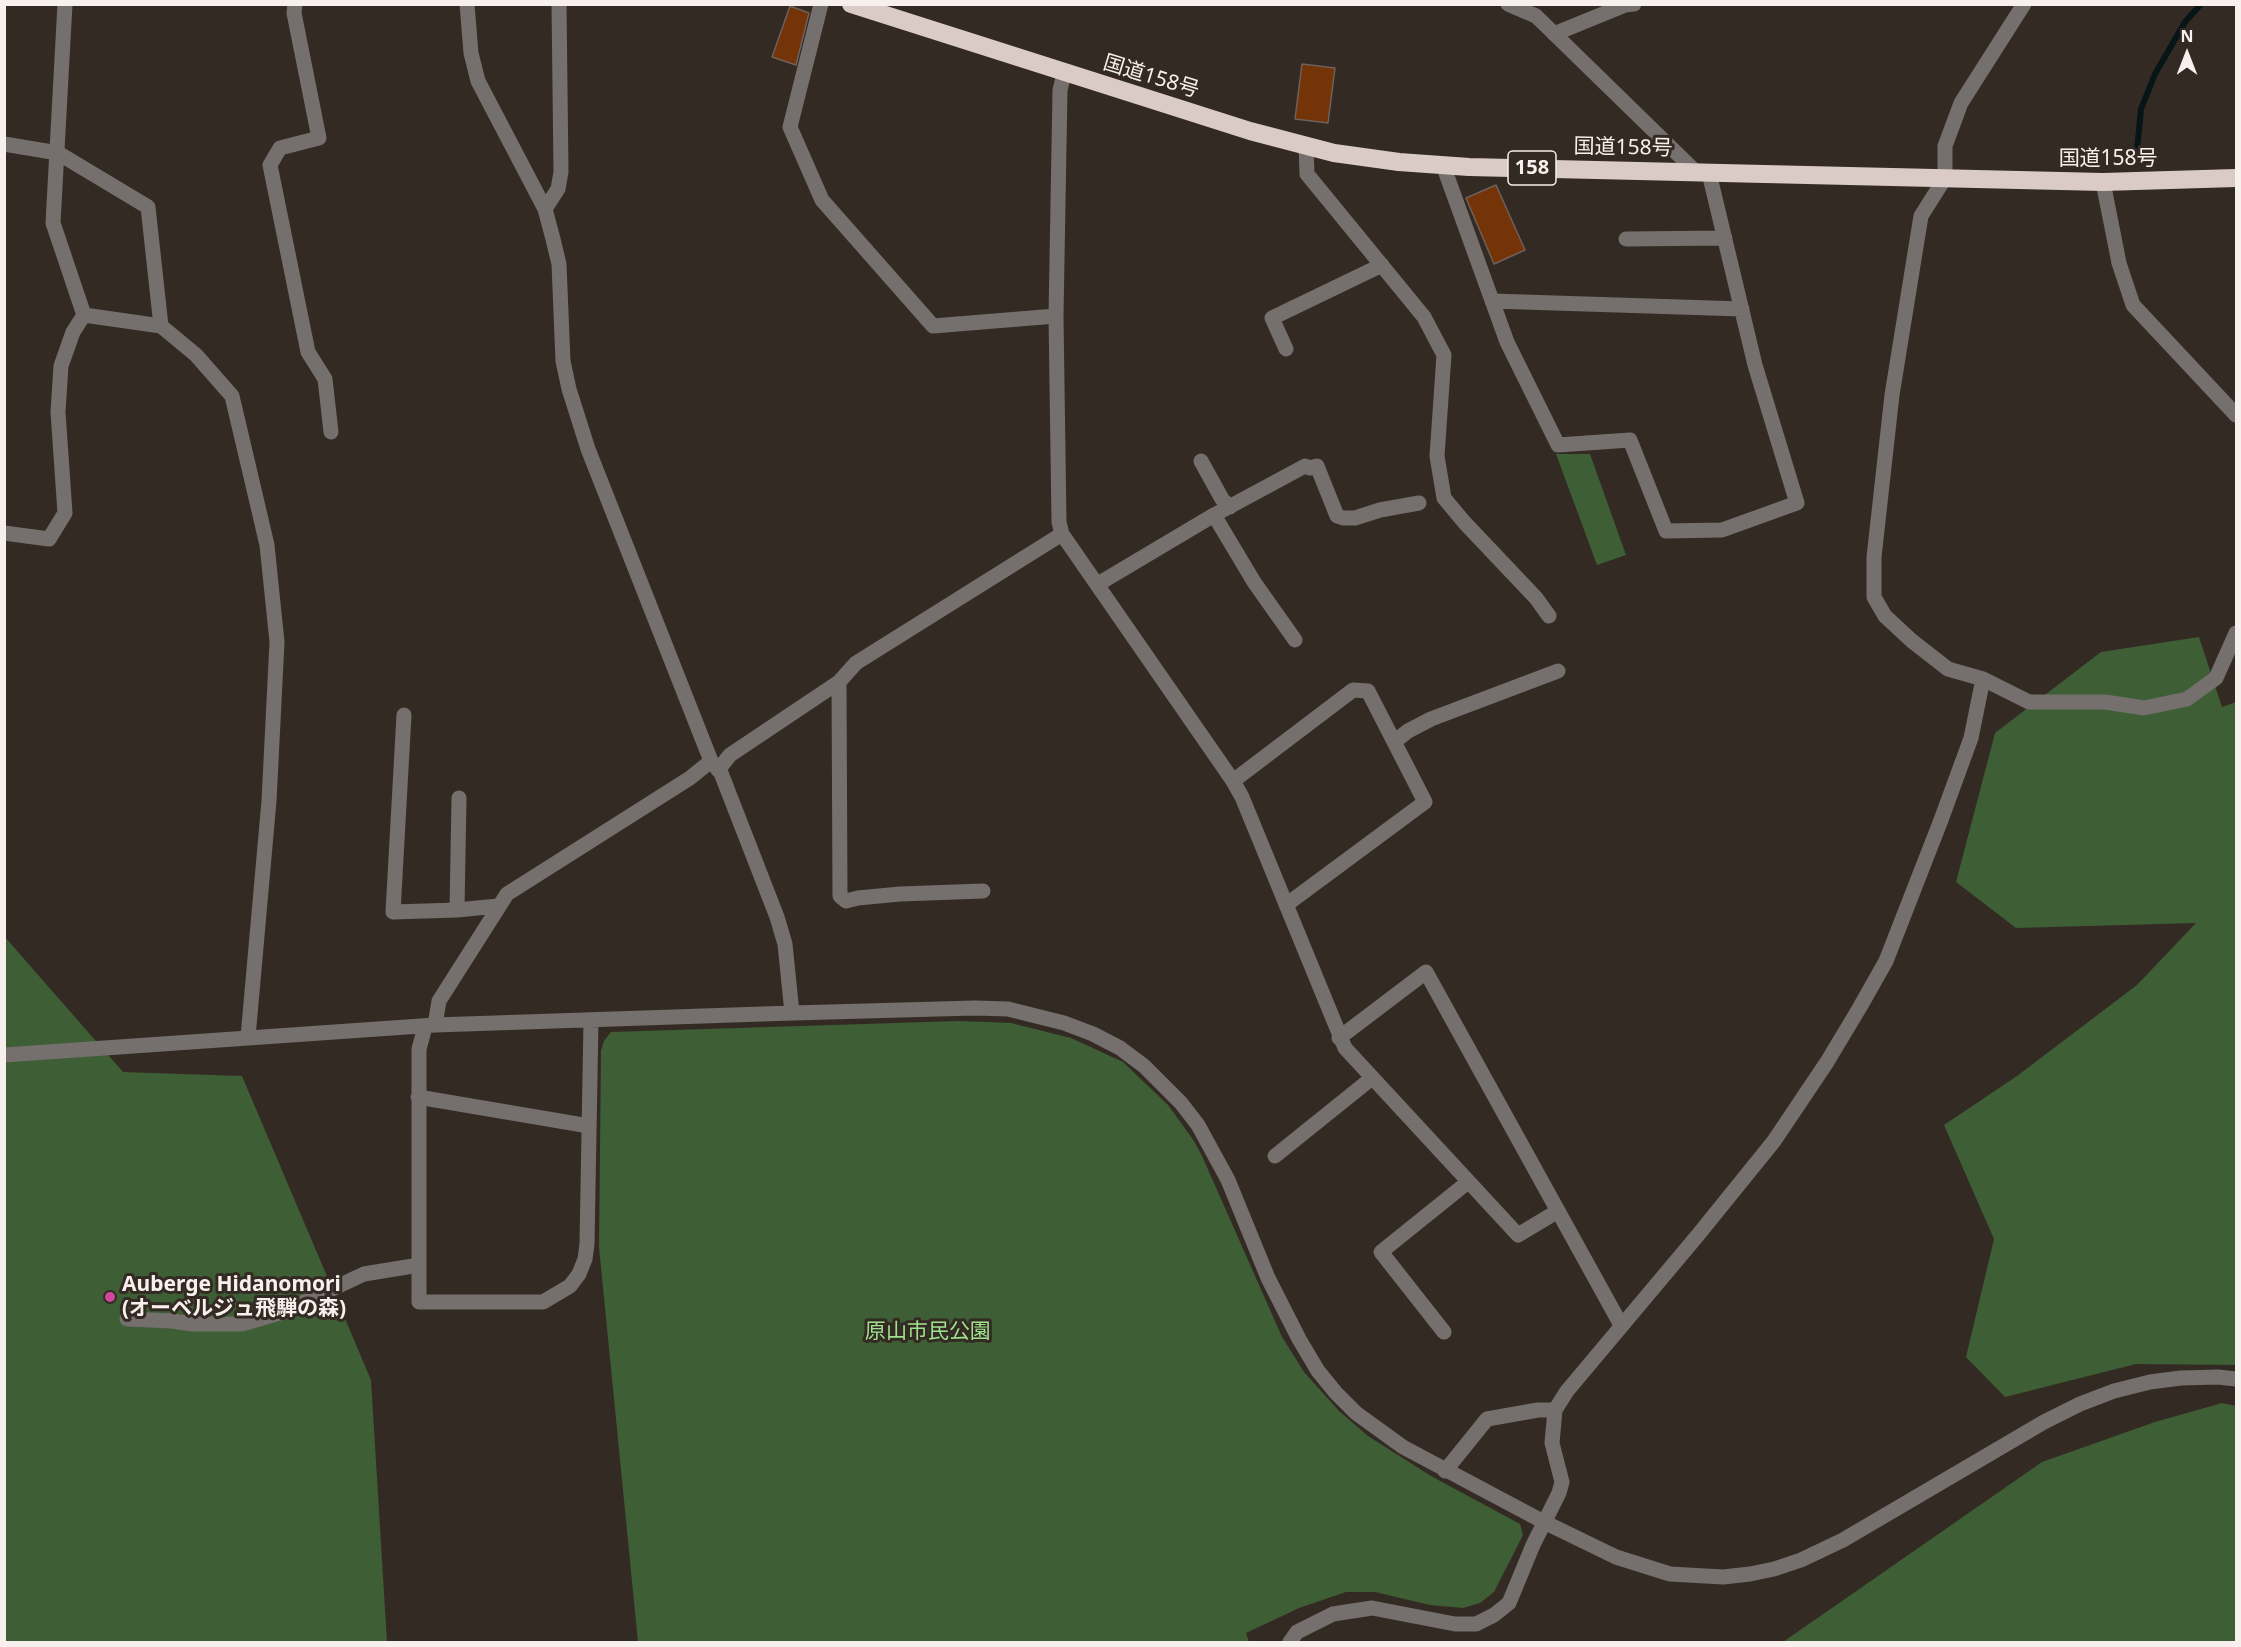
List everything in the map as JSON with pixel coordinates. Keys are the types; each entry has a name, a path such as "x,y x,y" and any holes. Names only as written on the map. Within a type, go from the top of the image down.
{"highway":[{"name":"国道158号","path":"851,4 1064,74 1250,131 1334,153 1388,161 1443,165 2103,182 2236,178"}],"street":[{"path":"65,4 53,224 84,315"},
{"path":"295,4 294,13 319,138 280,148 270,165 308,352 325,379 331,432"},
{"path":"467,4 471,53 478,81 544,209 559,264 563,361 569,389 588,449 782,935 792,1013"},
{"path":"544,209 558,189 561,172 559,4"},
{"path":"821,4 790,127 822,200 933,326 1056,316"},
{"path":"1443,165 1507,342 1558,445 1630,440 1666,531 1722,530 1797,503 1755,364 1725,238 1703,172 1536,16 1508,4"},
{"path":"1554,34 1625,5 1634,4"},
{"path":"2024,4 1960,103 1946,146 1945,178 1921,216 1892,394 1874,557 1874,597 1885,616 1948,669 1983,679 2029,702 2105,702 2144,708 2187,699 2216,678 2236,633"},
{"path":"1064,74 1060,90 1056,316 1059,522 1062,534 1242,797 1345,1048 1518,1235 1558,1211"},
{"path":"4,144 58,153 148,207 161,326"},
{"path":"1306,146 1307,174 1424,317 1444,355 1437,456 1444,498 1536,598 1549,616"},
{"path":"2103,182 2119,263 2133,305 2236,416"},
{"path":"1626,239 1725,238"},
{"path":"1286,349 1272,318 1382,265"},
{"path":"1492,301 1742,309"},
{"path":"84,315 161,326 196,355 232,396 267,545 277,653 269,801 248,1037"},
{"path":"4,533 49,539 65,513 58,412 61,366 73,332 84,315"},
{"path":"1200,461 1222,500 1230,507"},
{"path":"1098,584 1214,515 1305,466 1310,468 1317,466 1337,516 1355,518 1380,510 1419,503"},
{"path":"1214,515 1254,582 1295,640"},
{"path":"591,1021 587,1244 579,1274 570,1286 543,1302 419,1302 419,1049 439,1001 507,894 730,755 839,682 856,663 1062,534"},
{"path":"1394,742 1408,731 1431,719 1558,672"},
{"path":"1290,1642 1297,1632 1333,1614 1372,1608 1455,1624 1476,1624 1494,1615 1509,1603 1562,1482 1552,1443 1555,1410 1567,1391 1774,1141 1827,1062 1886,961 1971,738 1983,679"},
{"path":"839,682 840,896 846,901 900,894 983,891"},
{"path":"1233,781 1353,690 1368,691 1425,802 1286,905"},
{"path":"404,715 393,912 498,906"},
{"path":"457,910 459,798"},
{"path":"1339,1038 1426,972 1622,1325"},
{"path":"4,1055 430,1026 792,1013 975,1008 1008,1010 1064,1023 1120,1048 1144,1066 1164,1084 1198,1125 1228,1180 1278,1298 1299,1339 1318,1371 1356,1413 1403,1447 1544,1522 1616,1557 1670,1574 1714,1577 1750,1574 1801,1560 1843,1540 2033,1428 2080,1404 2114,1391 2150,1382 2190,1378 2236,1379"},
{"path":"1275,1156 1372,1078"},
{"path":"418,1097 589,1126"},
{"path":"1444,1332 1381,1252 1468,1182"},
{"path":"128,1319 192,1324 242,1324 283,1312 364,1274 419,1265"},
{"path":"1445,1471 1487,1419 1539,1410 1555,1410"}],"green space":[{"path":"1556,454 1590,454 1626,555 1597,565"},
{"path":"2199,637 2222,707 2236,702 2236,1365 2136,1364 2005,1397 1966,1357 1994,1239 1944,1125 2017,1076 2137,985 2196,923 2016,928 1956,882 1995,733 2101,652"},
{"path":"4,936 123,1072 242,1076 371,1380 387,1642 5,1642"},
{"name":"原山市民公園","path":"959,1021 1011,1023 1071,1038 1123,1062 1168,1105 1202,1156 1282,1337 1304,1372 1339,1411 1368,1436 1431,1476 1520,1524 1523,1535 1494,1592 1480,1603 1463,1608 1430,1605 1375,1592 1346,1592 1299,1608 1246,1633 1249,1642 638,1642 599,1247 601,1051 604,1041 611,1032"},
{"path":"2222,1403 2236,1406 2236,1642 1783,1642 2042,1462 2155,1422"}],"building":[{"path":"790,6 809,13 796,65 772,57"},
{"path":"1302,64 1335,68 1328,123 1295,119"},
{"path":"1496,185 1525,250 1494,264 1466,198"}],"waterway":[{"path":"2137,150 2141,109 2155,74 2185,22 2201,4"}],"place":[{"name":"Auberge Hidanomori (オーベルジュ飛騨の森)","path":"110,1297"}]}
